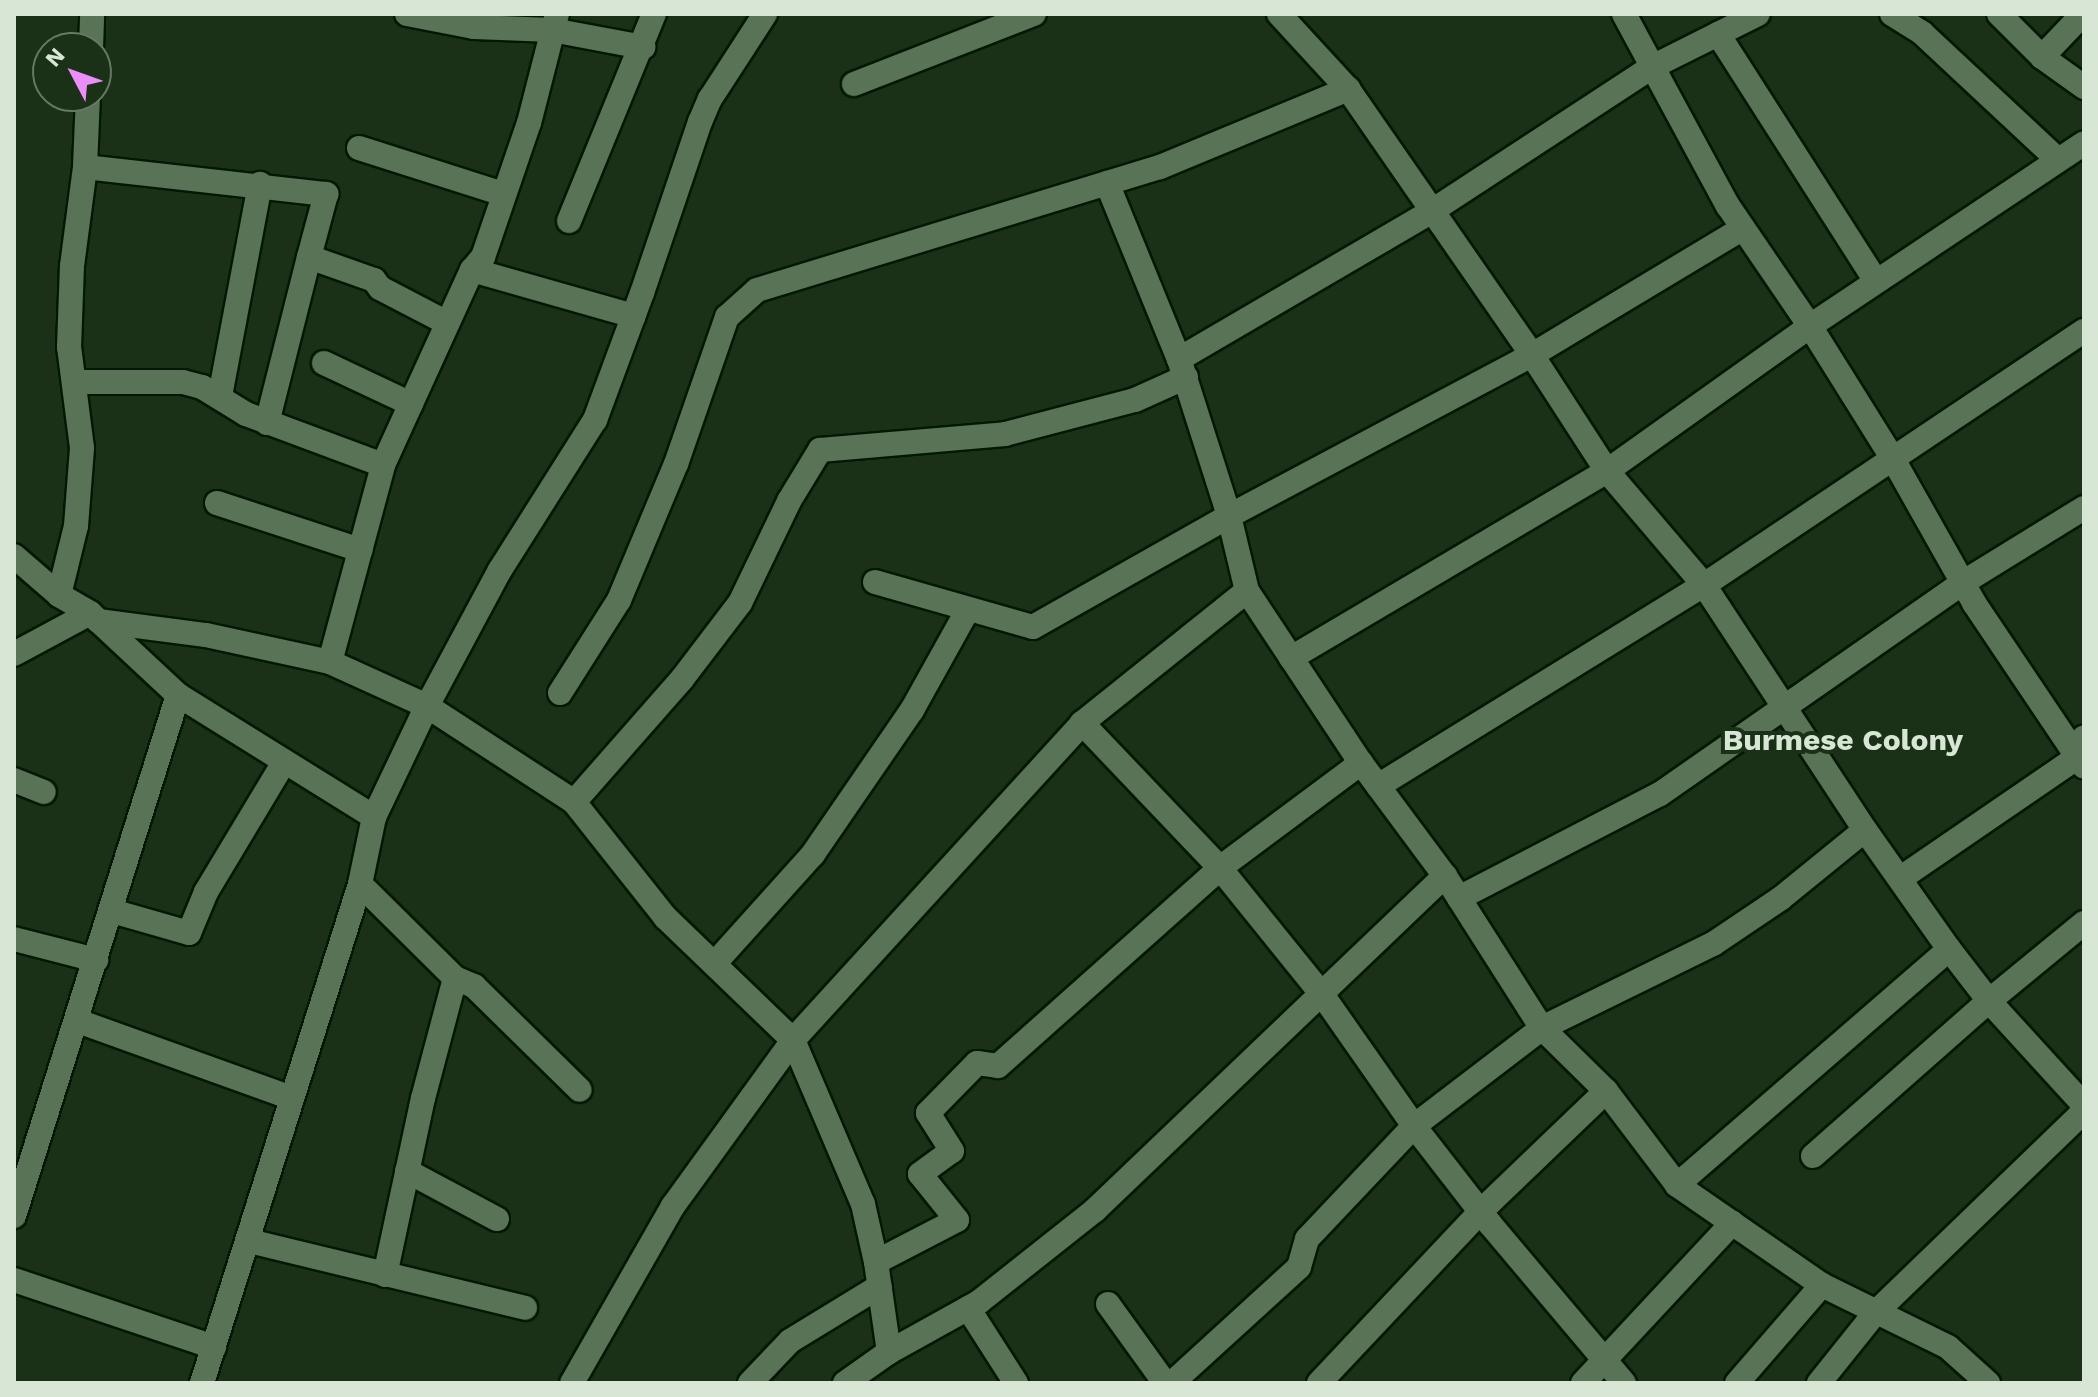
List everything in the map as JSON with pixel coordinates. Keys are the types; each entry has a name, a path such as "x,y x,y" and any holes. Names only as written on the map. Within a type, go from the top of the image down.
{"street":[{"path":"407,14 474,27 555,22 643,47"},
{"path":"569,221 654,14"},
{"path":"202,1383 360,884 374,817 427,706 500,570 595,420 700,122 710,99 765,14"},
{"path":"854,84 1034,14"},
{"path":"1279,14 1348,89 1532,355 1607,471 1704,585 1865,830 1949,949 1989,1001 2084,1108 1875,1313 1819,1383"},
{"path":"1624,14 1743,228 1810,326 1893,459 1964,582 2081,754 1901,878"},
{"path":"574,802 682,679 740,603 789,501 820,450 1005,434 1135,400 1654,66 1758,14"},
{"path":"1892,14 1922,33 2057,159"},
{"path":"1999,14 2042,57 2084,87"},
{"path":"2042,57 2083,14"},
{"path":"330,662 383,465 472,270 483,257 529,123 555,22"},
{"path":"1718,34 1876,281"},
{"path":"560,693 619,600 676,464 727,317 757,290 1160,167 1348,89"},
{"path":"59,595 76,526 82,448 69,347 72,266 85,167 87,112"},
{"path":"1291,658 1607,471 1810,326 2084,143"},
{"path":"359,148 503,194"},
{"path":"85,167 260,184 326,194 267,423"},
{"path":"1107,183 1182,368 1229,516 1247,591 1361,763 1445,876 1542,1028 1606,1091 1677,1185 1822,1285 1948,1347 1988,1383"},
{"path":"220,396 260,184"},
{"path":"875,582 967,611 1033,627 1229,516 1532,355 1743,228"},
{"path":"309,257 374,280 380,288 447,323"},
{"path":"472,270 634,316"},
{"path":"1378,786 1704,585 2084,331"},
{"path":"324,363 411,404"},
{"path":"74,382 183,382 220,396 267,423 383,465"},
{"path":"217,503 360,550"},
{"path":"1459,898 1660,794 1964,582 2084,508"},
{"path":"14,556 59,595 94,617 178,695 374,817"},
{"path":"572,1383 673,1206 793,1040 1082,723 1247,591"},
{"path":"715,963 813,854 912,710 967,611"},
{"path":"14,654 94,617 206,635 330,662 427,706 574,802 665,917 793,1040 863,1204 878,1274 889,1352"},
{"path":"14,1216 78,1021 178,695"},
{"path":"1082,723 1220,868 1321,993 1414,1126 1624,1383"},
{"path":"112,911 189,933 206,892 284,762"},
{"path":"750,1383 790,1341 878,1274 957,1220 920,1174 952,1151 928,1113 977,1063 998,1066 1220,868 1361,763"},
{"path":"14,780 44,792"},
{"path":"1172,1383 1299,1267 1307,1239 1414,1126 1542,1028 1713,944 1780,899 1865,830"},
{"path":"845,1383 889,1352 968,1308 1095,1210 1445,876"},
{"path":"360,884 455,978 474,986 580,1090"},
{"path":"1813,1156 1989,1001 2084,923"},
{"path":"14,939 96,960"},
{"path":"1677,1185 1949,949"},
{"path":"385,1275 407,1171 455,978"},
{"path":"78,1021 292,1098"},
{"path":"1319,1383 1481,1211 1606,1091"},
{"path":"407,1171 497,1219"},
{"path":"1583,1383 1606,1362 1732,1223"},
{"path":"249,1241 525,1308"},
{"path":"14,1280 214,1347"},
{"path":"1737,1383 1822,1285"},
{"path":"1108,1304 1165,1383"},
{"path":"968,1308 1016,1383"}],"district":[{"name":"Burmese Colony","path":"1843,740"}]}
